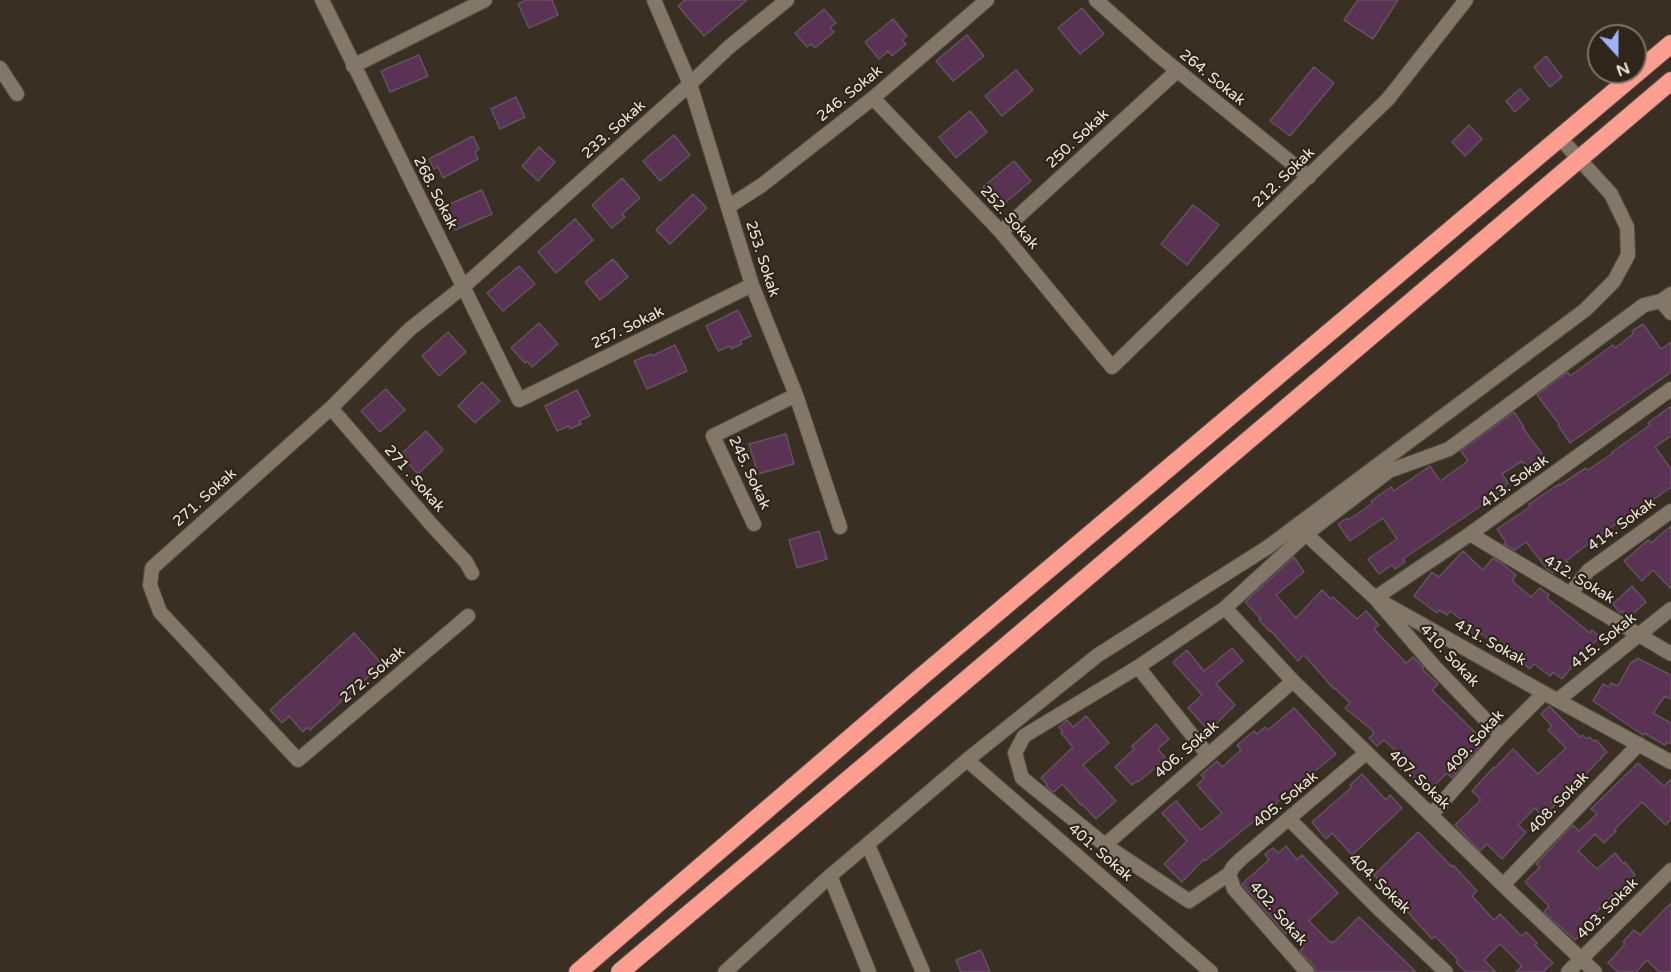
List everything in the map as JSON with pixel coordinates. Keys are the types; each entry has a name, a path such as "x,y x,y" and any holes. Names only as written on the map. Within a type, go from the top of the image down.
{"highway":[{"path":"578,972 921,677 1671,44"},
{"path":"620,972 906,732 1671,81"}],"street":[{"name":"268. Sokak","path":"322,0 519,400"},
{"path":"353,66 485,0"},
{"name":"253. Sokak","path":"654,0 690,84 752,285 796,395 840,527"},
{"name":"233. Sokak","path":"464,287 729,47 787,0"},
{"name":"246. Sokak","path":"728,207 762,185 873,98 987,0"},
{"name":"264. Sokak","path":"1096,0 1177,71 1309,177"},
{"name":"212. Sokak","path":"1112,367 1388,99 1461,2"},
{"path":"0,68 17,94"},
{"name":"250. Sokak","path":"1001,232 1177,71"},
{"name":"252. Sokak","path":"873,98 1001,232 1112,367"},
{"path":"725,972 830,876 967,760 1098,655 1268,547 1585,310 1614,281 1628,255 1627,226 1611,194 1560,137"},
{"name":"257. Sokak","path":"519,400 752,285"},
{"name":"271. Sokak","path":"298,759 160,612 150,585 152,568 331,408 410,329 464,287"},
{"path":"1105,845 1022,778 1015,753 1024,736 1138,667 1225,608 1306,534 1389,471 1449,449 1644,305 1668,305"},
{"name":"413. Sokak","path":"1375,598 1470,534 1671,389"},
{"name":"245. Sokak","path":"754,524 713,436 796,395"},
{"name":"271 . Sokak","path":"331,408 430,524 466,562 472,573"},
{"name":"414. Sokak","path":"1570,594 1588,571 1671,511"},
{"name":"411. Sokak","path":"1306,534 1375,598 1671,762"},
{"name":"412. Sokak","path":"1470,534 1671,654"},
{"name":"410. Sokak","path":"1375,598 1433,665 1501,736"},
{"name":"407. Sokak","path":"1225,608 1293,681 1366,753 1595,972"},
{"name":"415. Sokak","path":"1558,700 1671,609"},
{"name":"272. Sokak","path":"298,759 468,616"},
{"path":"1138,667 1207,754"},
{"name":"406. Sokak","path":"1105,845 1293,681"},
{"name":"409. Sokak","path":"1431,815 1501,736 1544,693"},
{"name":"408. Sokak","path":"1503,885 1639,744"},
{"name":"405. Sokak","path":"1105,845 1189,901 1229,874 1233,867 1366,753"},
{"name":"401. Sokak","path":"967,760 1211,972"},
{"name":"404. Sokak","path":"1289,819 1446,972"},
{"path":"868,845 924,972"},
{"name":"403. Sokak","path":"1568,972 1671,870"},
{"name":"402. Sokak","path":"1229,874 1234,889 1307,972"},
{"path":"830,876 869,972"}],"building":[{"path":"526,0 552,0 558,15 529,28 518,4"},
{"path":"685,0 747,0 704,36 678,6"},
{"path":"1358,0 1398,0 1373,39 1344,20"},
{"path":"1082,8 1104,34 1080,54 1058,28"},
{"path":"824,9 836,23 830,28 834,32 815,48 811,44 807,47 795,33"},
{"path":"893,19 907,36 902,40 906,44 892,56 888,51 879,59 865,42"},
{"path":"967,35 984,56 953,81 936,61"},
{"path":"419,55 428,76 390,92 381,71"},
{"path":"1546,56 1562,77 1550,87 1534,67"},
{"path":"1314,67 1334,83 1290,136 1270,121"},
{"path":"1016,70 1033,90 1002,116 985,96"},
{"path":"1520,89 1529,99 1515,112 1506,101"},
{"path":"516,97 525,117 500,129 491,109"},
{"path":"970,111 987,132 956,158 939,137"},
{"path":"1469,125 1482,139 1465,156 1452,142"},
{"path":"674,135 690,155 660,181 643,161"},
{"path":"473,136 479,149 475,152 478,159 443,178 438,167 434,169 429,159"},
{"path":"539,147 555,162 538,181 522,166"},
{"path":"1014,161 1031,181 1000,207 983,187"},
{"path":"622,178 640,198 622,214 625,217 612,228 592,205"},
{"path":"482,190 492,214 455,230 445,206"},
{"path":"693,194 707,208 670,244 656,230"},
{"path":"1193,205 1219,225 1187,265 1161,244"},
{"path":"575,219 593,240 556,273 538,252"},
{"path":"613,259 628,277 600,300 585,282"},
{"path":"519,266 535,284 503,311 487,293"},
{"path":"738,310 751,336 740,341 742,344 731,349 730,346 718,351 706,326"},
{"path":"539,323 558,344 532,367 511,348"},
{"path":"1643,324 1661,349 1671,342 1671,372 1570,443 1537,395 1568,372 1570,376 1613,345 1615,348 1633,334 1632,331"},
{"path":"448,332 466,352 439,376 422,356"},
{"path":"675,345 687,371 647,389 634,361 651,354 652,356"},
{"path":"482,382 500,401 475,423 458,406"},
{"path":"386,389 405,410 380,432 361,411"},
{"path":"577,390 590,416 579,421 581,424 570,429 569,426 557,431 545,406"},
{"path":"1671,406 1671,436 1655,447 1671,469 1671,487 1647,504 1646,502 1584,547 1566,561 1568,563 1553,573 1547,569 1526,542 1515,550 1504,544 1506,542 1497,529 1559,484 1586,468 1588,470 1613,453"},
{"path":"1514,412 1546,459 1528,471 1522,461 1502,474 1508,483 1497,495 1403,559 1405,562 1395,569 1392,565 1379,574 1368,559 1397,539 1383,518 1350,541 1338,524 1373,503 1371,501 1391,487 1394,491 1430,466 1440,481 1468,461 1461,451"},
{"path":"426,431 443,450 418,474 400,455"},
{"path":"786,434 794,464 758,474 749,444"},
{"path":"1671,526 1671,589 1653,570 1642,581 1624,561 1648,540 1651,543"},
{"path":"819,531 827,559 797,568 789,540"},
{"path":"1463,551 1483,570 1493,558 1516,575 1512,581 1531,597 1540,588 1549,595 1547,598 1590,633 1592,630 1600,637 1580,656 1562,679 1553,672 1550,676 1534,664 1530,669 1524,664 1522,667 1496,648 1481,633 1476,640 1463,629 1467,624 1450,611 1447,615 1439,610 1437,613 1414,596 1432,572 1439,577"},
{"path":"1294,557 1304,572 1276,595 1296,618 1322,590 1357,619 1366,611 1379,625 1374,629 1406,663 1413,657 1424,668 1423,670 1438,684 1432,690 1481,738 1479,748 1452,778 1447,773 1428,792 1409,773 1405,773 1395,764 1402,757 1384,740 1377,746 1369,738 1374,734 1372,730 1345,708 1350,703 1334,689 1304,655 1298,661 1245,602"},
{"path":"1632,586 1646,602 1628,618 1622,611 1620,613 1613,604"},
{"path":"354,633 382,664 310,730 307,727 303,732 289,716 282,723 270,710"},
{"path":"1232,648 1243,661 1216,684 1235,705 1209,731 1188,708 1202,695 1173,662 1187,650 1204,671"},
{"path":"1637,658 1671,675 1671,699 1665,696 1653,713 1671,723 1671,744 1667,742 1665,745 1644,733 1643,735 1593,701 1603,684 1609,687 1611,683 1618,686 1631,662 1636,661"},
{"path":"1549,706 1580,737 1582,735 1587,739 1589,737 1596,740 1607,752 1586,774 1551,802 1555,805 1543,817 1535,808 1518,825 1526,832 1502,859 1487,844 1480,851 1455,825 1481,800 1472,791 1513,749 1538,774 1566,748 1548,730 1552,726 1541,714"},
{"path":"1294,708 1336,754 1205,861 1204,859 1182,882 1164,864 1187,841 1162,813 1176,801 1201,830 1222,813 1197,785 1204,778 1201,775 1217,761 1222,767 1241,750 1237,745 1254,731 1257,734 1265,727 1268,730"},
{"path":"1086,716 1109,743 1083,765 1116,801 1096,819 1062,784 1054,792 1041,778 1073,747 1061,733 1063,732 1059,727 1067,720 1073,727"},
{"path":"1156,724 1169,739 1158,749 1166,759 1132,785 1115,767 1134,749 1132,746"},
{"path":"1638,763 1664,786 1671,779 1671,819 1666,825 1642,802 1604,843 1595,834 1578,851 1597,869 1615,853 1635,875 1630,880 1632,881 1615,897 1613,895 1587,922 1590,925 1575,940 1544,912 1549,906 1525,882 1540,867 1536,864 1573,825 1579,831 1597,814 1591,809"},
{"path":"1362,774 1386,800 1390,795 1402,808 1352,855 1332,833 1326,839 1312,822 1352,787 1350,785"},
{"path":"1418,832 1477,891 1472,896 1494,920 1500,914 1521,936 1526,932 1553,963 1543,972 1516,972 1522,966 1500,944 1484,960 1496,972 1466,972 1456,962 1458,960 1435,936 1432,939 1374,875"},
{"path":"1286,846 1297,860 1302,855 1338,893 1309,921 1331,943 1359,917 1416,972 1316,972 1314,966 1300,951 1304,947 1288,931 1286,934 1242,884 1269,860 1265,854 1273,848 1278,853"},
{"path":"1671,903 1671,972 1659,972 1647,960 1636,972 1618,972 1608,963 1625,944 1623,942 1634,930 1640,935"},
{"path":"981,950 990,972 961,972 956,960"}]}
